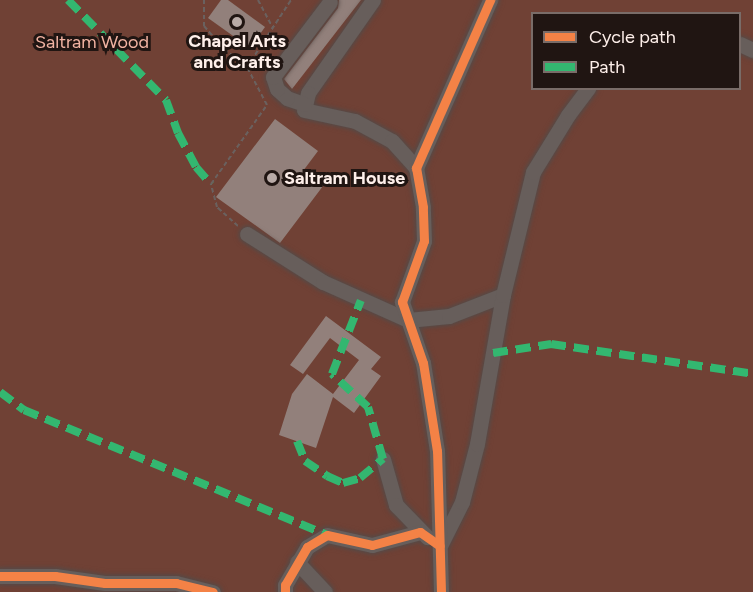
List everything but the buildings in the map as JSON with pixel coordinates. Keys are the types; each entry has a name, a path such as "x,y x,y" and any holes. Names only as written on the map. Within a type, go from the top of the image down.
{"lane":[{"path":"373,0 308,93 304,110 355,121 392,141 416,168 423,207 424,241 402,302 423,363 438,451 441,592"},
{"path":"416,168 490,0"},
{"path":"304,104 287,98 277,89 273,77 330,2"},
{"path":"440,546 462,502 477,444 503,295 533,172 568,115 587,90"},
{"path":"246,234 323,282 408,320 449,316 503,295"},
{"path":"383,459 396,506 420,532 440,546"},
{"path":"285,592 285,585 308,547 327,535 372,544 420,532"},
{"path":"297,562 325,592"},
{"path":"0,576 55,576 105,583 176,583 213,592"}],"path":[{"path":"204,0 204,26 225,49 247,67 267,105 211,184 217,207 246,234"},
{"path":"258,0 273,28"},
{"path":"247,67 291,0"}],"green space":[{"name":"Saltram Wood","path":"0,0 753,0 753,592 0,592"}],"marked path":[{"path":"68,0 166,100 178,133 196,167 211,184"},
{"path":"297,441 305,461 327,476 343,483 360,478 383,459 368,407 332,374 361,300"},
{"path":"493,353 551,344 753,374"},
{"path":"0,392 24,410 327,535"}],"cycle path":[{"path":"441,592 437,451 423,363 402,302 424,241 423,207 416,168 490,0"},
{"path":"285,592 285,585 307,547 327,535 372,545 420,532 440,546"},
{"path":"0,576 55,576 105,583 176,583 213,592"}],"place":[{"name":"Chapel Arts and Crafts","path":"237,22"},
{"name":"Saltram House","path":"272,178"}]}
